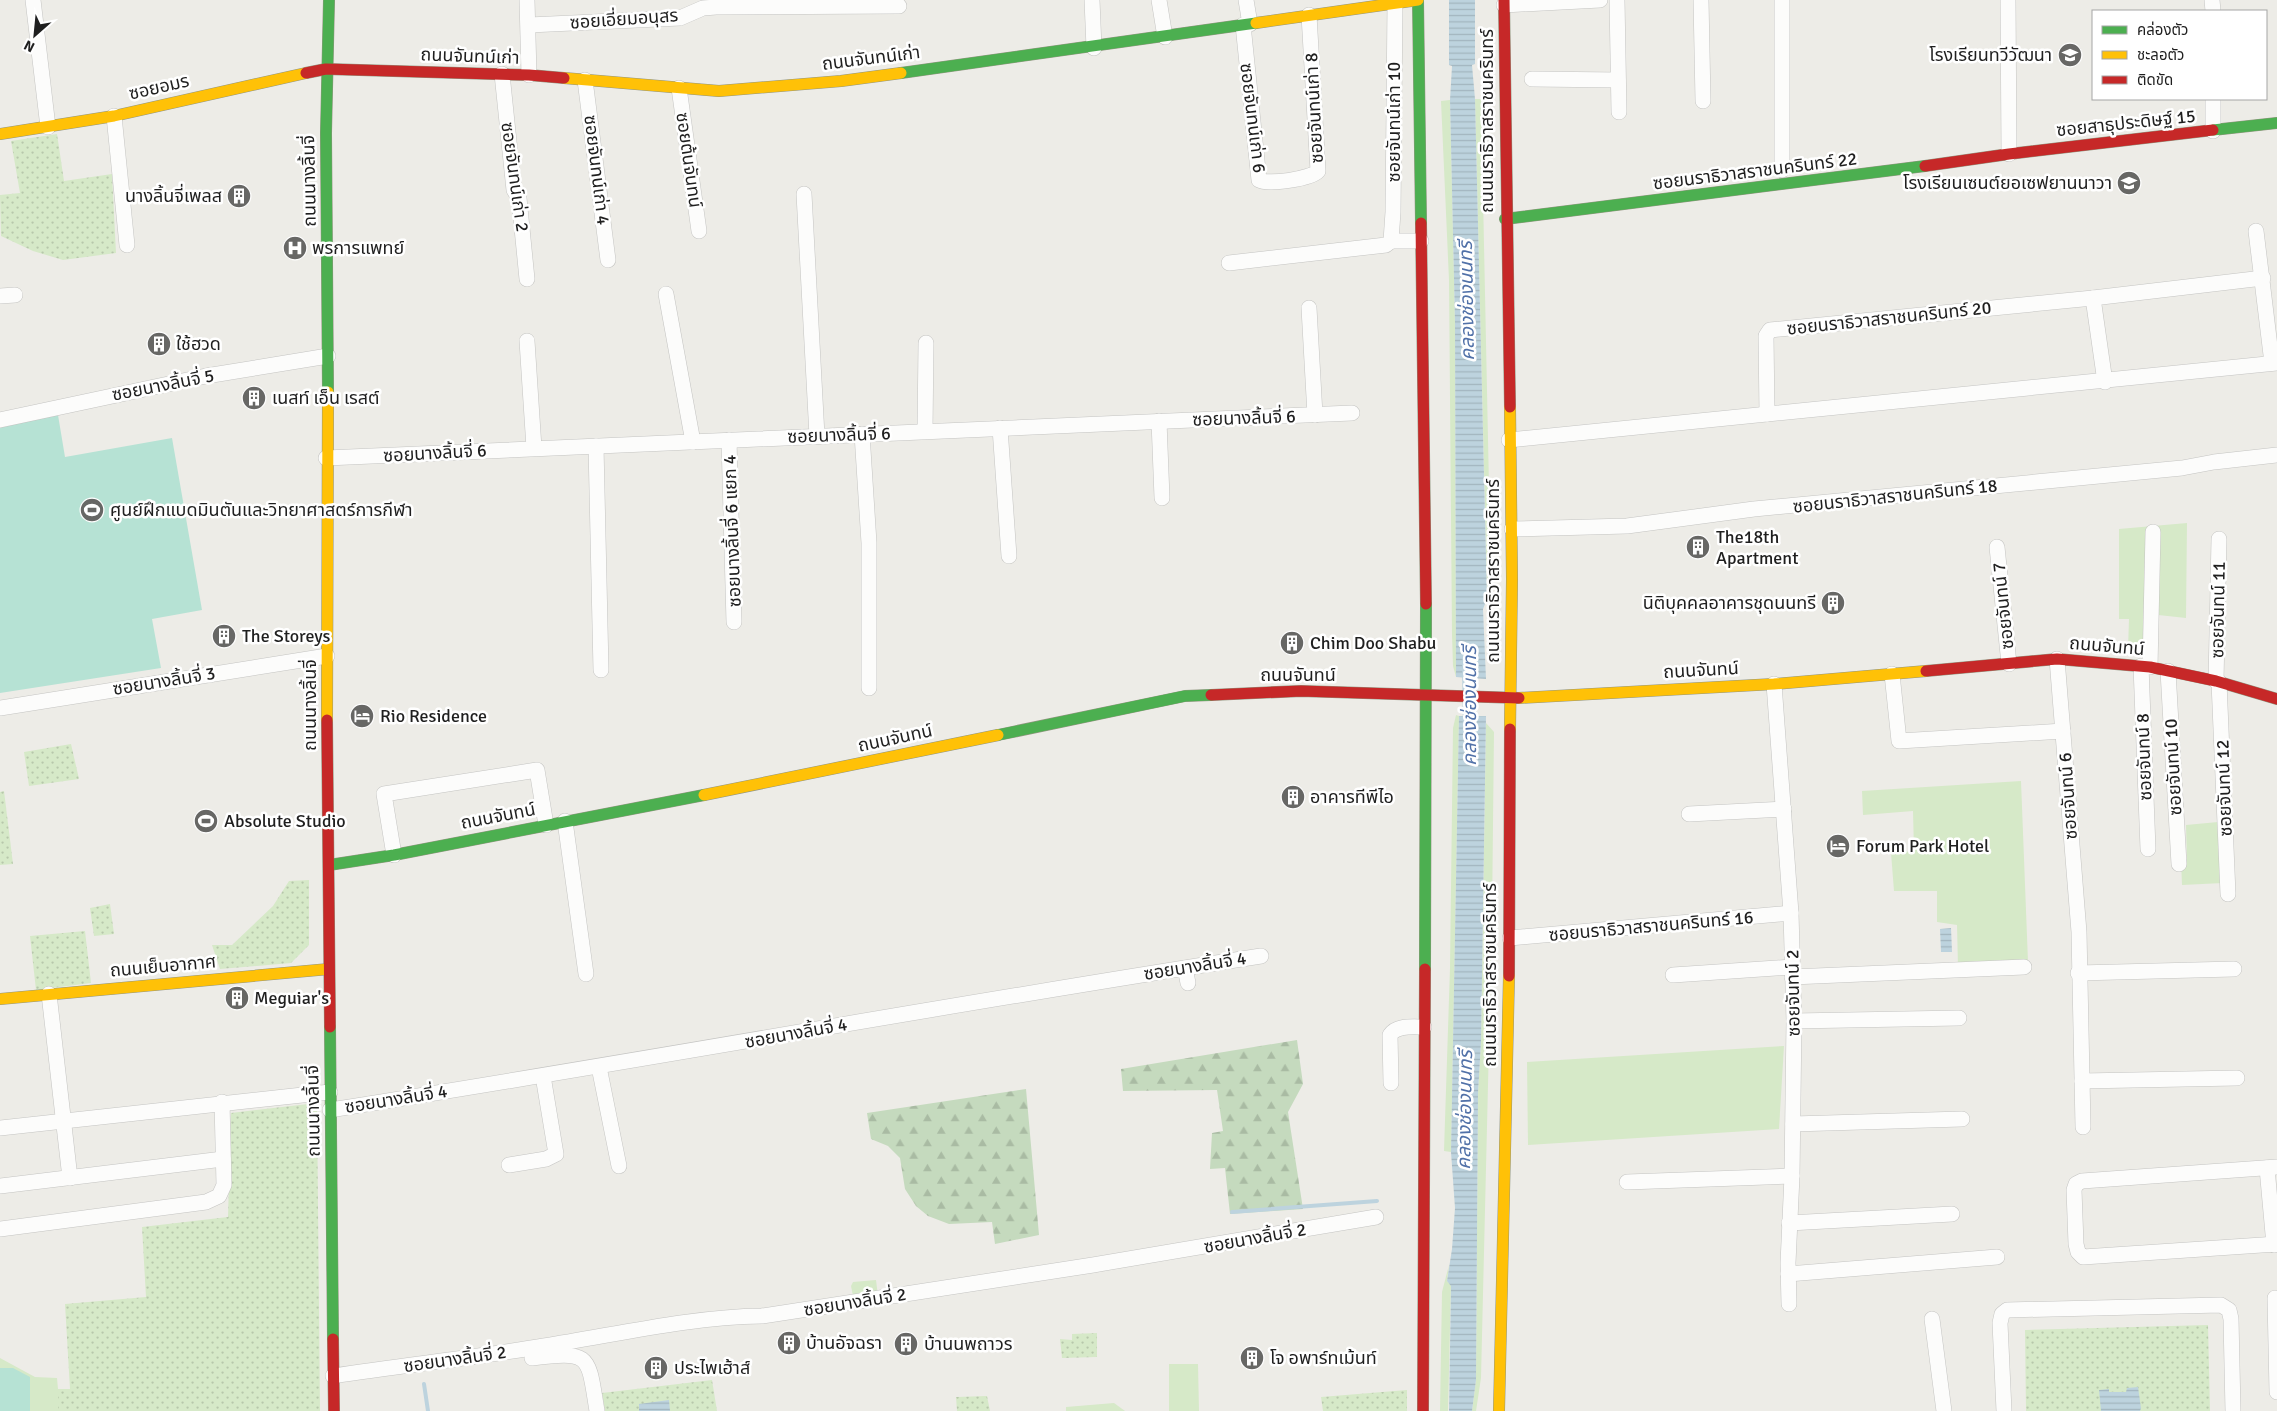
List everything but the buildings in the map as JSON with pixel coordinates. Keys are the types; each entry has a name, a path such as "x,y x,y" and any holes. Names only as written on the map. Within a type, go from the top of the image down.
{"main road":[{"name":"ถนนนางลิ้นจี่","path":"329,0 326,69 328,356 326,735 334,1411"},
{"name":"ถนนจันทน์เก่า","path":"326,69 529,75 719,91 841,80 1094,48 1309,15 1330,6 1418,0"},
{"path":"1418,0 1427,695 1423,1411"},
{"name":"ถนนนราธิวาสราชนครินทร์","path":"1499,1411 1510,938 1508,871 1512,529 1505,219 1504,3"},
{"name":"ซอยอมร","path":"0,134 114,116 326,69"},
{"name":"ซอยสาธุประดิษฐ์ 15","path":"2009,154 2277,123"},
{"name":"ซอยนราธิวาสราชนครินทร์ 22","path":"1505,219 1867,175 2009,154"},
{"name":"ถนนจันทน์","path":"329,865 394,855 890,758 990,734 1185,696 1301,691 1510,699 1774,684 2057,659 2168,670 2277,699"},
{"name":"ถนนเย็นอากาศ","path":"0,999 329,969"}],"street":[{"path":"33,0 48,127"},
{"path":"527,0 529,75"},
{"path":"1092,0 1094,48"},
{"path":"1159,0 1165,37"},
{"path":"1246,0 1246,24"},
{"path":"1504,3 1600,0"},
{"path":"1617,0 1619,112"},
{"path":"1701,0 1703,102"},
{"path":"1782,0 1782,170"},
{"path":"2008,0 2009,154"},
{"name":"ซอยจันทน์เก่า 10","path":"1390,241 1394,212 1395,3"},
{"name":"ซอยเอี่ยมอนุสร","path":"529,25 680,18 703,8 716,7 899,6"},
{"name":"ซอยจันทน์เก่า 8","path":"1291,179 1312,176 1318,171 1309,15"},
{"name":"ซอยจันทน์เก่า 6","path":"1246,24 1259,180 1270,182 1291,179"},
{"name":"ซอยจันทน์เก่า 2","path":"502,74 514,190 518,198 527,279"},
{"path":"1532,79 1618,80"},
{"name":"ซอยจันทน์เก่า 4","path":"585,80 608,260"},
{"name":"ซอยต้นจันทน์","path":"679,88 700,231"},
{"path":"2213,131 2214,100"},
{"path":"114,116 127,245"},
{"path":"804,194 817,436"},
{"path":"1510,440 2105,382 2274,363 2256,231"},
{"path":"1229,263 1386,245 1390,241 1420,241"},
{"name":"ซอยนราธิวาสราชนครินทร์ 20","path":"1768,414 1766,336 1770,330 2093,298 2263,278"},
{"path":"666,294 693,442"},
{"path":"2093,298 2105,382"},
{"path":"1309,308 1314,415"},
{"path":"527,341 534,448"},
{"path":"925,431 926,343"},
{"name":"ซอยนางลิ้นจี่ 5","path":"0,420 206,376 328,356"},
{"name":"ซอยนางลิ้นจี่ 6","path":"326,458 1352,413"},
{"path":"1159,422 1162,498"},
{"path":"1000,428 1009,556"},
{"path":"862,434 869,543 869,688"},
{"name":"ซอยนางลิ้นจี่ 6 แยก 4","path":"729,440 734,622"},
{"path":"596,446 601,670"},
{"name":"ซอยนราธิวาสราชนครินทร์ 18","path":"1512,529 1627,526 1754,509 2182,468 2214,462 2277,456"},
{"name":"ซอยจันทน์ 8","path":"2148,849 2145,667 2152,532"},
{"name":"ซอยจันทน์ 11","path":"2218,682 2219,539"},
{"name":"ซอยจันทน์ 7","path":"1997,548 2009,664"},
{"name":"ซอยนางลิ้นจี่ 3","path":"0,708 327,656"},
{"name":"ซอยจันทน์ 6","path":"2057,659 2078,932 2083,1127"},
{"name":"ซอยจันทน์ 10","path":"2168,670 2179,864"},
{"path":"1892,674 1899,741 2063,731"},
{"name":"ซอยจันทน์ 12","path":"2218,682 2228,894"},
{"name":"ซอยจันทน์ 2","path":"1774,684 1791,913 1794,1021 1792,1176 1788,1274 1789,1304"},
{"path":"394,855 384,794 537,770 546,825"},
{"path":"1689,814 1784,809"},
{"path":"565,821 586,974"},
{"name":"ซอยนราธิวาสราชนครินทร์ 16","path":"1510,938 1791,913"},
{"name":"ซอยนางลิ้นจี่ 4","path":"330,1110 599,1067 1071,985 1261,956"},
{"path":"1673,975 2024,967"},
{"path":"1185,968 1188,983"},
{"path":"2078,973 2234,969"},
{"path":"49,994 70,1178"},
{"path":"1794,1021 1959,1018"},
{"path":"1391,1083 1390,1035 1393,1030 1401,1028 1424,1027"},
{"path":"599,1067 619,1166"},
{"path":"509,1165 546,1159 556,1154 544,1076"},
{"path":"2082,1081 2237,1078"},
{"path":"0,1128 222,1102 330,1092"},
{"path":"0,1229 206,1202 219,1196 224,1185 222,1102"},
{"path":"1793,1124 1962,1119"},
{"path":"0,1186 224,1159"},
{"path":"2272,1168 2276,1244 2083,1257 2078,1252 2076,1244 2074,1190 2076,1184 2082,1181 2272,1168"},
{"path":"1627,1182 1792,1176"},
{"path":"1789,1223 1952,1214"},
{"name":"ซอยนางลิ้นจี่ 2","path":"333,1376 522,1350 740,1316 762,1316 1094,1265 1376,1217"},
{"path":"1788,1274 1997,1257"},
{"path":"2275,1298 2277,1392"},
{"path":"2004,1411 2000,1323 2002,1314 2007,1310 2221,1305 2229,1310 2231,1319 2232,1411"},
{"path":"1932,1319 1944,1411"},
{"path":"372,1370 405,1373 452,1369 549,1356 575,1355 584,1360 590,1369 597,1411"}],"green space":[{"path":"1475,99 1481,99 1491,584 1487,592"},
{"path":"1450,100 1455,323 1456,677 1453,666 1452,635 1449,280 1441,101"},
{"path":"57,134 64,181 112,174 116,253 63,260 33,251 1,236 0,195 20,193 11,141"},
{"name":"ศูนย์ฝึกแบดมินตันและวิทยาศาสตร์การกีฬา","path":"58,415 65,457 172,438 202,610 152,619 161,668 0,693 0,424"},
{"path":"2187,523 2186,618 2149,614 2146,651 2128,649 2129,619 2119,619 2119,529"},
{"path":"1456,715 1459,716 1451,1152 1444,1151 1450,968 1453,728"},
{"path":"1486,723 1494,732 1492,917 1481,1378 1476,1411 1472,1411 1476,1380 1478,1093 1481,1042"},
{"path":"71,744 79,779 29,786 24,752"},
{"path":"2021,781 2028,962 1958,967 1957,925 1937,922 1937,891 1894,891 1891,853 1914,851 1913,811 1863,815 1862,791"},
{"path":"4,791 13,864 0,865 0,792"},
{"path":"2218,822 2223,883 2182,885 2181,860 2187,859 2186,825"},
{"path":"309,880 309,945 291,963 220,969 212,945 232,945 273,906 289,881"},
{"path":"110,904 114,934 94,936 90,908"},
{"path":"85,931 91,983 36,990 30,936"},
{"path":"1297,1040 1303,1084 1288,1112 1303,1209 1230,1214 1225,1168 1210,1169 1212,1133 1223,1131 1217,1090 1123,1091 1121,1069"},
{"path":"1784,1046 1779,1129 1528,1145 1527,1062"},
{"path":"1026,1089 1039,1235 995,1244 992,1222 949,1224 928,1216 916,1206 905,1189 900,1158 888,1146 871,1139 867,1113"},
{"path":"317,1103 320,1411 58,1411 58,1389 70,1389 65,1304 146,1297 142,1227 228,1217 231,1113"},
{"path":"1449,1265 1447,1281 1451,1285 1448,1411 1440,1411 1442,1292"},
{"path":"876,1280 878,1296 853,1296 851,1286 853,1282"},
{"path":"2208,1325 2210,1411 2026,1411 2025,1330"},
{"path":"1097,1333 1097,1357 1062,1358 1060,1339 1072,1340 1072,1334"},
{"path":"0,1358 35,1377 57,1378 60,1411 0,1411"},
{"path":"1169,1364 1198,1364 1199,1411 1169,1411"},
{"path":"0,1368 13,1368 30,1377 30,1411 0,1411"},
{"path":"712,1380 717,1411 605,1411 602,1393"},
{"path":"1407,1390 1407,1411 1323,1411 1321,1397"},
{"path":"987,1396 990,1411 957,1411 956,1397"},
{"path":"1114,1403 1125,1411 1066,1411 1066,1407"}],"water":[{"path":"1449,0 1475,0 1475,64 1472,65 1475,99 1487,599 1483,609 1486,679 1456,677 1455,323 1450,100 1452,66 1449,65"},
{"path":"1459,716 1486,716 1481,1042 1478,1093 1476,1380 1472,1411 1449,1411 1451,1286 1447,1281 1455,1208 1451,1152"},
{"path":"1951,928 1952,952 1941,952 1940,929"},
{"path":"2138,1387 2140,1411 2101,1411 2099,1390 2109,1389 2109,1392 2126,1392 2127,1388"},
{"path":"669,1400 670,1411 639,1411 639,1404"}],"waterway":[{"name":"คลองช่องนนทรี","path":"1469,661 1470,734"},
{"path":"1232,1212 1377,1201"},
{"path":"424,1384 428,1411"}],"traffic: fast":[{"path":"328,392 326,133 329,0"},
{"path":"1418,0 1421,223"},
{"path":"901,73 1256,23"},
{"path":"2213,130 2277,123"},
{"path":"1505,219 1925,166"},
{"path":"1425,969 1426,604"},
{"path":"998,735 1185,696 1211,695"},
{"path":"329,865 394,855 704,795"},
{"path":"330,1027 333,1339"}],"traffic: slow":[{"path":"1256,23 1418,0"},
{"path":"0,134 114,116 306,73"},
{"path":"564,78 719,91 841,81 901,73"},
{"path":"327,720 328,392"},
{"path":"1510,407 1512,579 1510,729"},
{"path":"1519,698 1774,684 1926,671"},
{"path":"704,795 998,735"},
{"path":"0,999 329,969"},
{"path":"1499,1411 1509,976"}],"traffic: jam":[{"path":"1504,0 1510,407"},
{"path":"306,73 326,69 529,75 564,78"},
{"path":"1925,166 2213,130"},
{"path":"1421,223 1426,604"},
{"path":"1926,671 2057,659 2150,667 2216,681 2277,699"},
{"path":"1211,695 1301,691 1519,698"},
{"path":"327,720 330,1027"},
{"path":"1509,976 1510,729"},
{"path":"1423,1411 1425,969"},
{"path":"333,1339 334,1411"}],"place":[{"name":"โรงเรียนทวีวัฒนา","path":"2070,55"},
{"name":"โรงเรียนเซนต์ยอเซฟยานนาวา","path":"2129,183"},
{"name":"นางลิ้นจี่เพลส","path":"239,196"},
{"name":"พรการแพทย์","path":"295,248"},
{"name":"ใช้ฮวด","path":"159,344"},
{"name":"เนสท์ เอ็น เรสต์","path":"254,398"},
{"name":"ศูนย์ฝึกแบดมินตันและวิทยาศาสตร์การกีฬา","path":"92,510"},
{"name":"The18th Apartment","path":"1698,547"},
{"name":"นิติบุคคลอาคารชุดนนทรี","path":"1833,603"},
{"name":"The Storeys","path":"224,636"},
{"name":"Chim Doo Shabu","path":"1292,643"},
{"name":"Rio Residence","path":"362,716"},
{"name":"อาคารทีพีไอ","path":"1293,797"},
{"name":"Absolute Studio","path":"206,821"},
{"name":"Forum Park Hotel","path":"1838,846"},
{"name":"Meguiar's","path":"237,998"},
{"name":"บ้านอัจฉรา","path":"789,1343"},
{"name":"บ้านนพถาวร","path":"906,1344"},
{"name":"โจ อพาร์ทเม้นท์","path":"1252,1358"},
{"name":"ประไพเฮ้าส์","path":"656,1368"}]}
